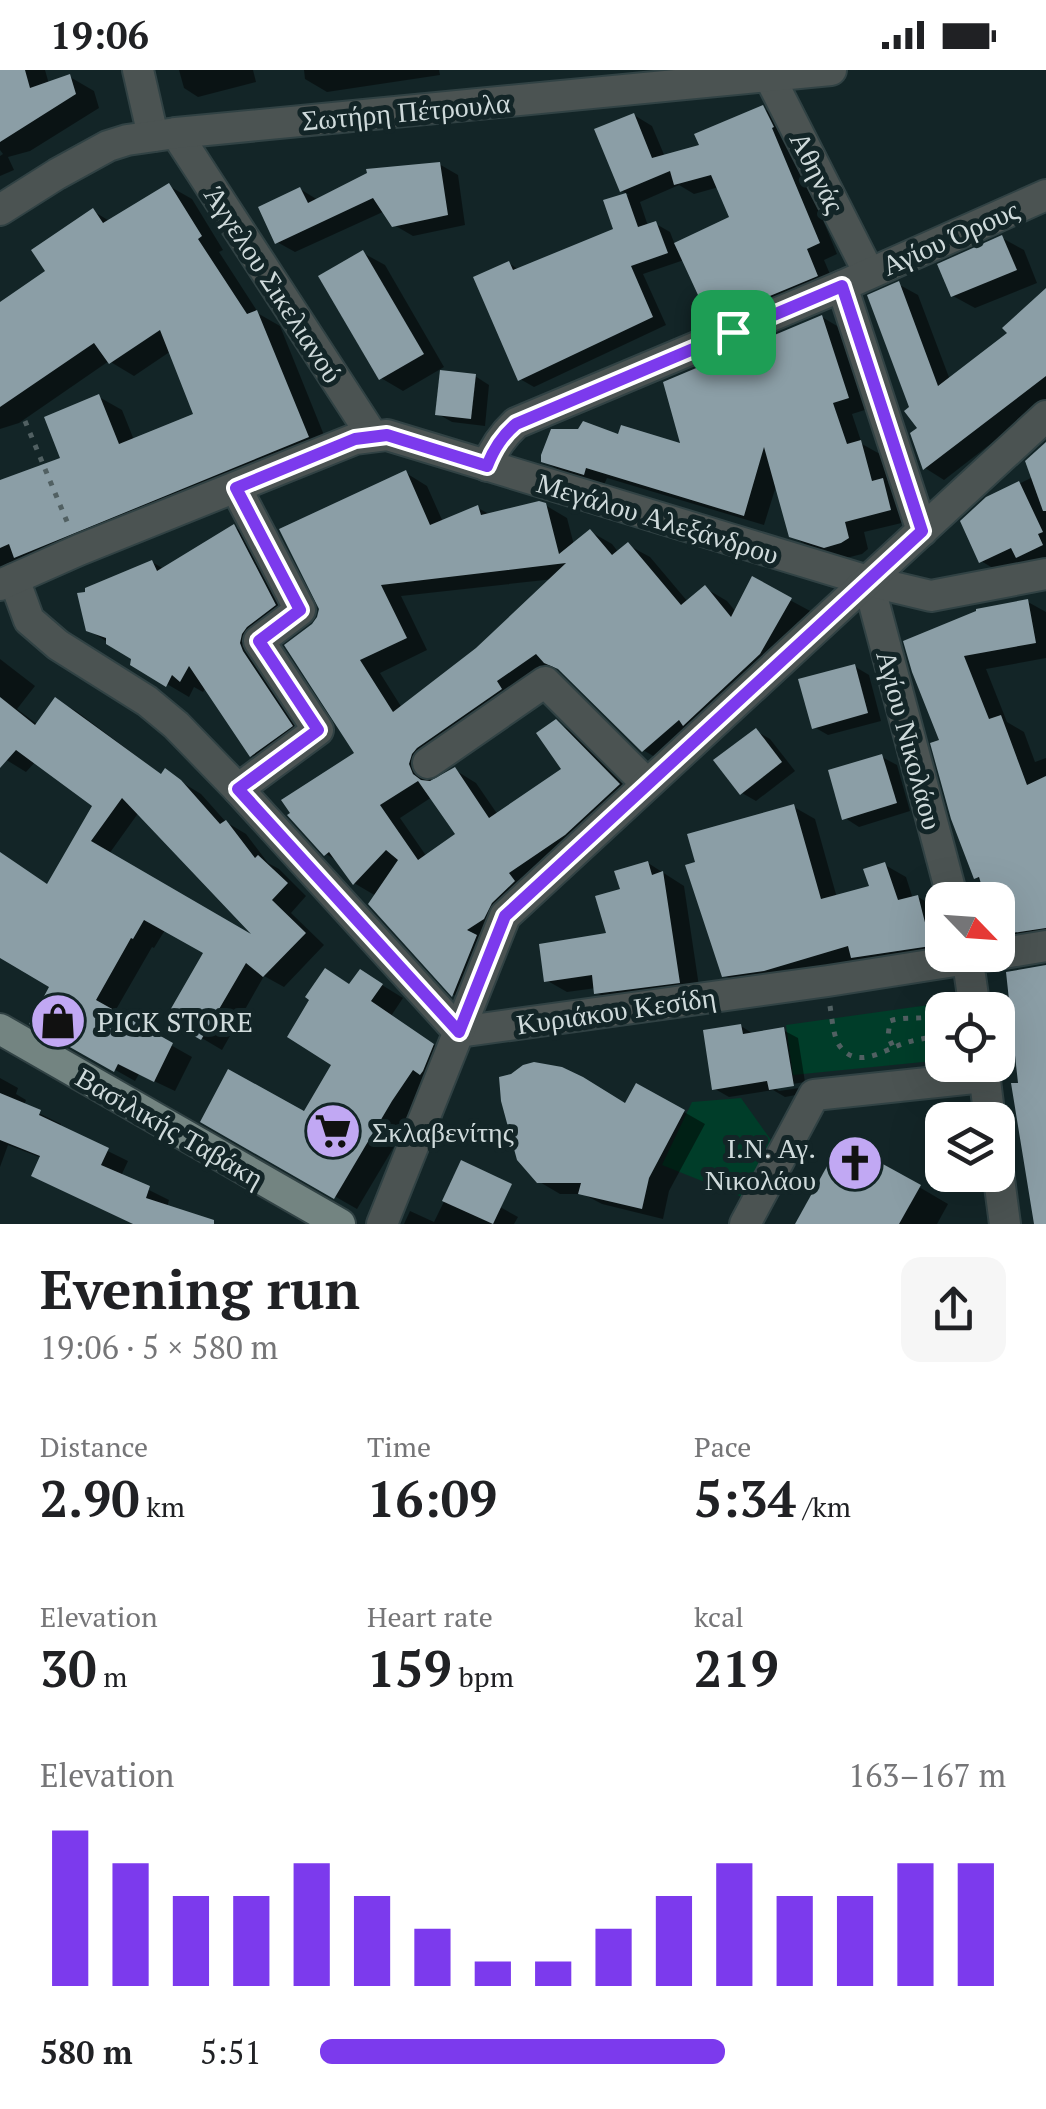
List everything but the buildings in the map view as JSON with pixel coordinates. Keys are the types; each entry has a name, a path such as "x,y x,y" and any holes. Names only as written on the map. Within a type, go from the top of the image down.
{"main road":[{"name":"Βασιλικής Ταβάκη","path":"0,1029 340,1224"}],"street":[{"name":"Άγγελου Σικελιανού","path":"138,70 164,135 372,435"},
{"name":"Σωτήρη Πέτρουλα","path":"0,210 90,154 127,140 768,73 831,70"},
{"name":"Αθηνάς","path":"768,73 856,280 922,531"},
{"name":"Αγίου Όρους","path":"487,466 493,449 516,424 1046,195"},
{"path":"382,1224 505,916 1046,416"},
{"name":"Μεγάλου Αλεξάνδρου","path":"372,435 387,435 932,596 1046,574"},
{"path":"372,435 7,582 29,620 58,645 176,725 459,1032"},
{"path":"236,488 300,610 259,641 318,730 238,789"},
{"name":"Αγίου Νικολάου","path":"868,580 948,882"},
{"path":"428,764 545,682 648,784"},
{"name":"Κυριάκου Κεσίδη","path":"1015,951 1046,946"},
{"name":"Κυριάκου Κεσίδη","path":"459,1032 925,964"},
{"path":"744,1224 814,1095 925,1079"},
{"path":"1001,1192 1005,1224"}],"path":[{"path":"25,421 79,550"},
{"path":"830,1004 837,1043 850,1056 867,1058 882,1054 894,1047 936,1037 941,1028 934,1016 890,1021 888,1036 894,1047"}],"green space":[{"path":"925,1006 925,1062 793,1075 786,1025"},
{"path":"741,1098 771,1140 742,1197 662,1165 692,1102"}],"place":[{"name":"PICK STORE","path":"58,1021"},
{"name":"Σκλαβενίτης","path":"333,1131"},
{"name":"Ι.Ν. Αγ. Νικολάου","path":"855,1163"}],"route":[{"path":"842,286 922,531 505,916 459,1032 238,789 318,730 259,641 300,610 236,488 372,435 387,435 487,466 493,449 516,424 733,332 842,286"}]}
